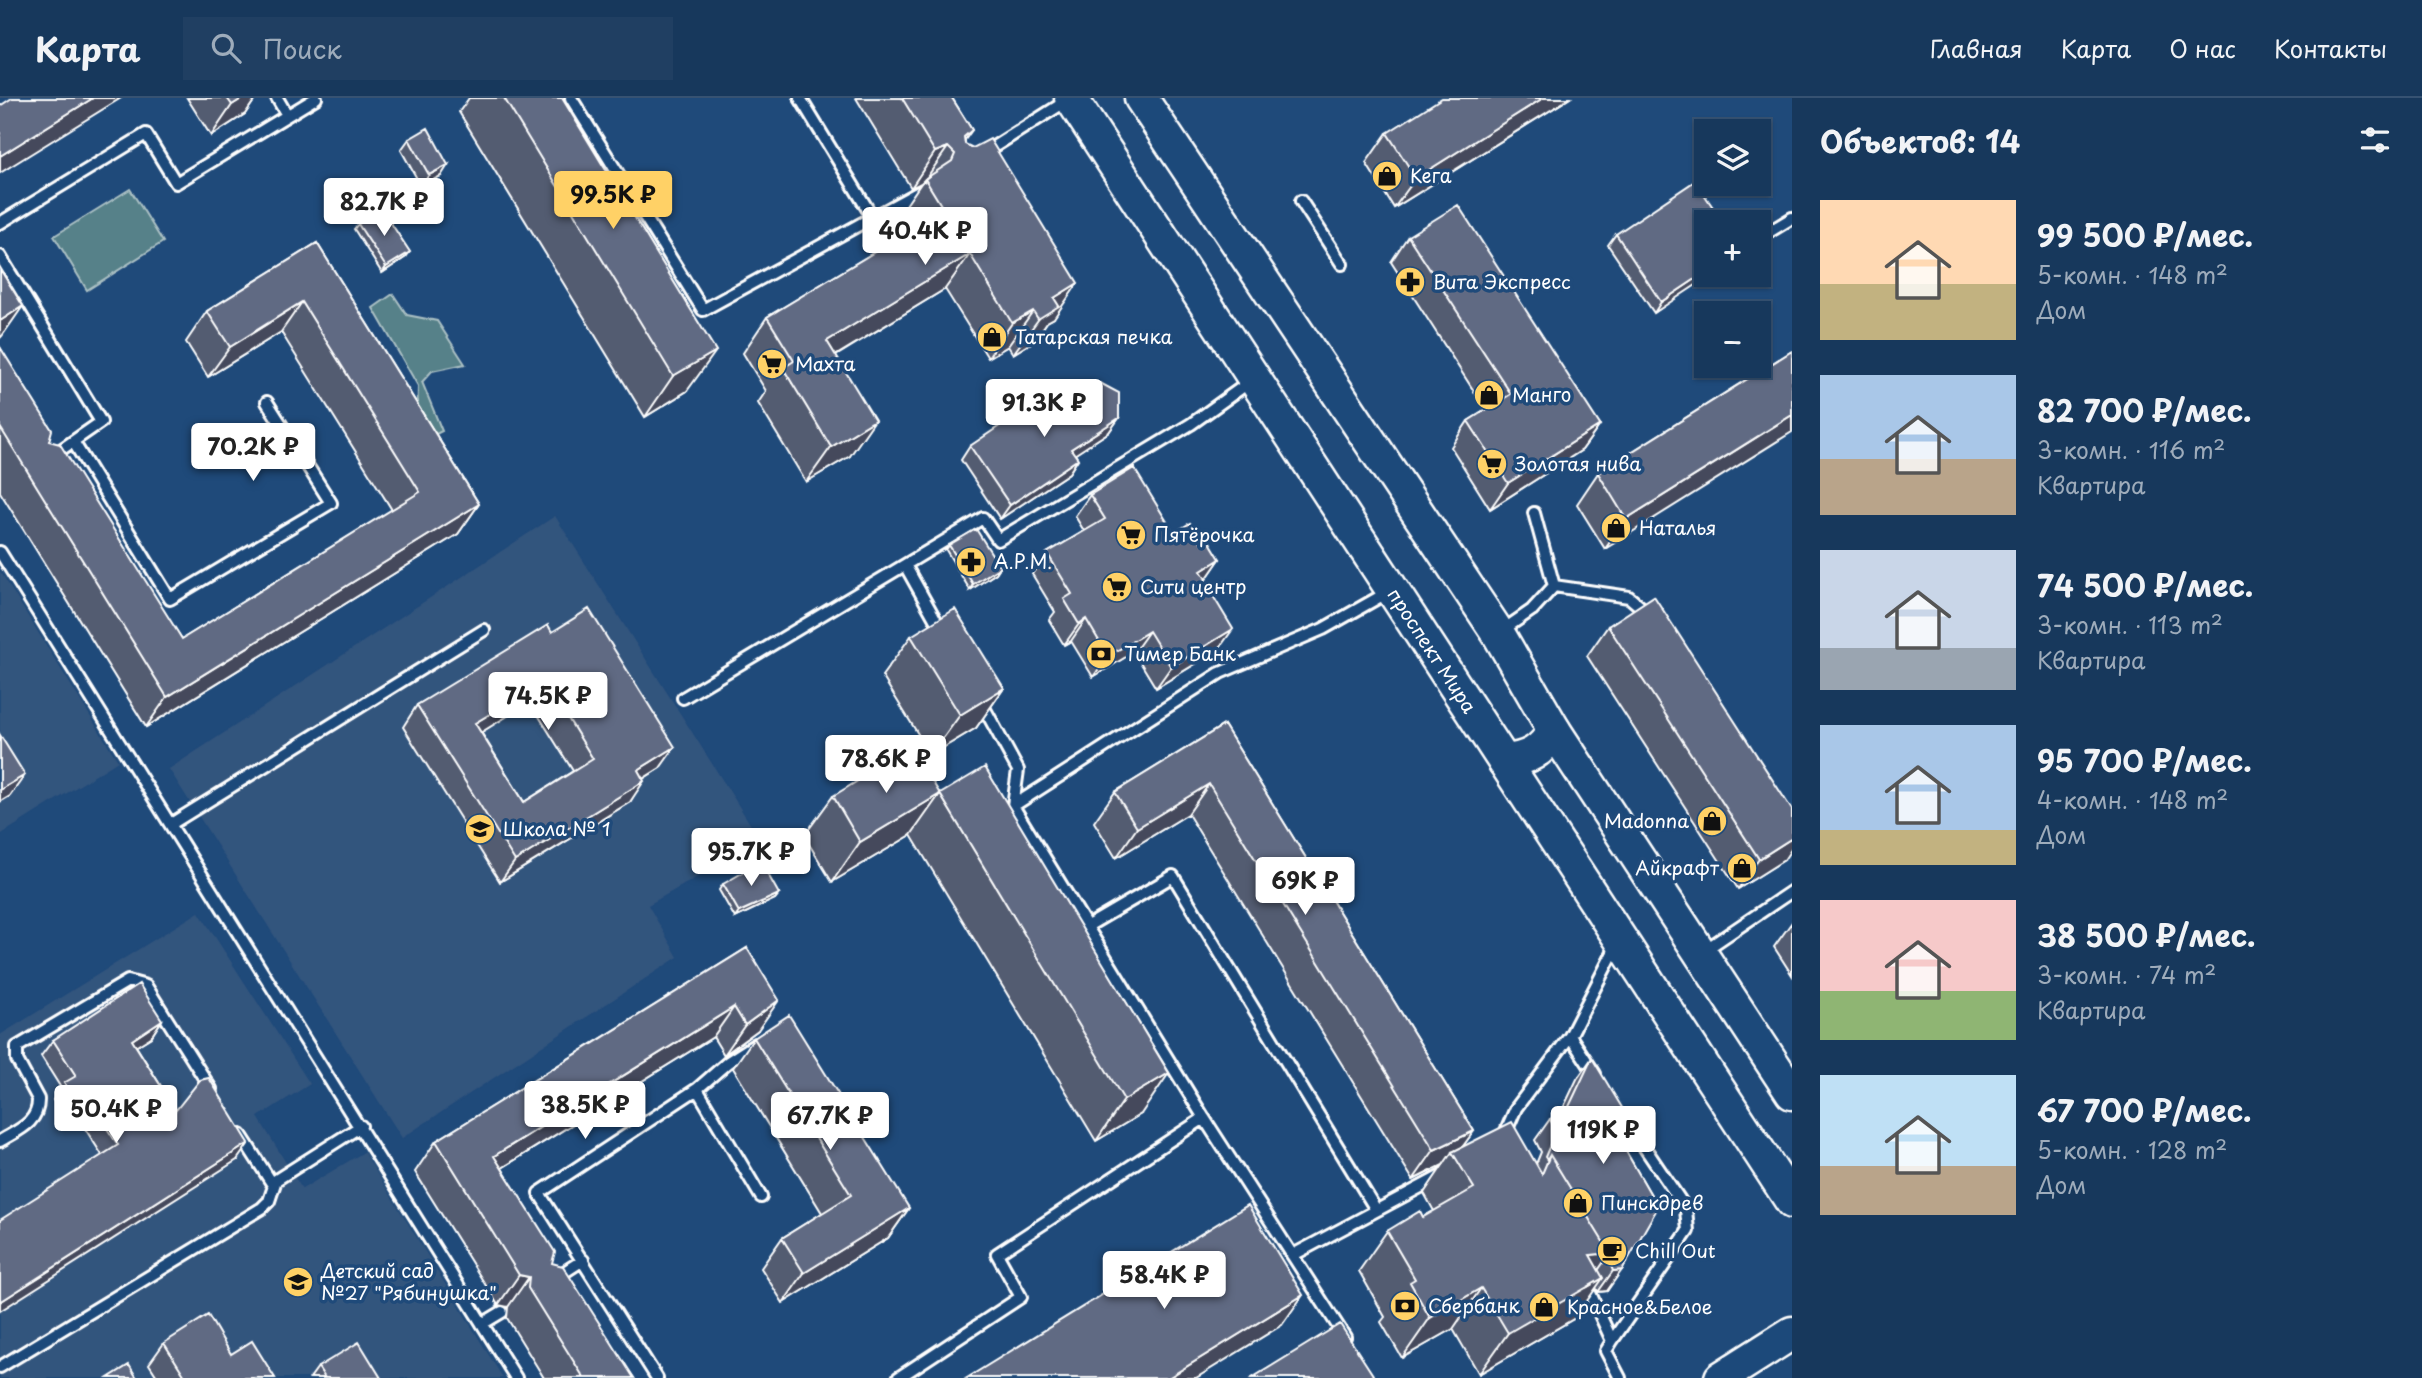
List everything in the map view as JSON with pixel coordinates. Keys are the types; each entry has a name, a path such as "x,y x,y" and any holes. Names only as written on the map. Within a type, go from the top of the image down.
{"main road":[{"name":"проспект Мира","path":"1070,98 1792,1202"},
{"path":"1141,98 1498,633 1555,730 1792,1093"},
{"path":"1504,761 1535,754 1547,743 1555,730"},
{"path":"1721,1378 1792,1334"}],"lane":[{"path":"277,98 287,115"},
{"path":"0,223 146,134 176,183 316,98"},
{"path":"571,98 703,310 923,190"},
{"path":"800,98 873,218"},
{"path":"971,161 1070,98"},
{"path":"1301,201 1342,264"},
{"path":"1771,231 1792,218"},
{"path":"0,256 101,422 44,461"},
{"path":"682,698 983,518 998,540 1191,424 1254,379"},
{"path":"74,443 170,599 331,503 267,402"},
{"path":"1534,513 1555,586"},
{"path":"0,552 516,1378"},
{"path":"905,565 952,649"},
{"path":"1498,633 1532,610 1555,586"},
{"path":"1555,586 1629,597 1646,608 1653,620"},
{"path":"1013,806 1220,673 1323,629 1392,590"},
{"path":"171,824 484,629"},
{"path":"972,685 1018,769 1013,806 1204,1118 1350,1344"},
{"path":"1086,927 1173,876 1375,1208"},
{"path":"1700,954 1735,927 1792,891"},
{"path":"1500,1146 1516,1108 1570,1036 1620,939"},
{"path":"0,1141 32,1121 38,1106 38,1099 17,1060 18,1047 128,981 146,986 221,1103"},
{"path":"1570,1036 1605,1089"},
{"path":"657,1378 539,1193 697,1089 728,1062 764,1039"},
{"path":"697,1089 761,1197"},
{"path":"1620,1111 1686,1209 1688,1231 1606,1351 1620,1378"},
{"path":"898,1378 1021,1297 997,1254 1204,1118"},
{"path":"0,1367 262,1208 269,1200 276,1180 361,1126"},
{"path":"236,1127 274,1185"},
{"path":"1293,1255 1375,1208 1450,1171"},
{"path":"549,1282 583,1261"},
{"path":"1582,1275 1612,1341"},
{"path":"482,1324 502,1312"}],"shaded area":[{"name":"Школа № 1","path":"555,516 761,841 648,905 678,957 402,1138 169,769"},
{"path":"0,571 118,761 0,835"},
{"path":"199,912 310,1084 258,1117 302,1189 364,1152 503,1378 0,1378 0,1035"}],"green space":[{"path":"130,189 163,242 87,290 54,236"},
{"path":"393,294 407,315 437,321 465,364 432,371 422,382 442,431 430,437 417,422 418,386 373,308"}],"building":[{"path":"12,98 93,98 0,156 0,106"},
{"path":"227,98 243,98 232,105"},
{"path":"504,98 562,98 716,351 673,376"},
{"path":"902,98 952,98 972,130 964,137 965,144 973,148 990,139 1078,283 1054,298 1059,306 1038,319 1033,311 1012,323 970,254 827,341 875,420 831,447 783,368 794,361 767,317 944,210 925,179 952,161 955,154 948,147 935,152"},
{"path":"1442,98 1543,98 1416,178 1387,133"},
{"path":"428,128 448,165 429,175 409,139"},
{"path":"1694,182 1694,196 1705,196 1715,210 1694,210 1694,280 1661,302 1616,234"},
{"path":"1458,205 1600,425 1508,483 1468,421 1511,394 1408,236"},
{"path":"381,208 410,252 386,267 358,224"},
{"path":"317,243 479,504 167,697 0,427 0,347 52,430 49,441 60,444 182,639 420,492 302,302 230,347 207,311"},
{"path":"0,269 23,306 0,321"},
{"path":"1792,351 1792,415 1626,519 1598,473 1749,378 1771,378 1771,364"},
{"path":"1100,383 1119,393 1119,418 1071,449 1078,459 1010,505 970,446 1038,400 1046,411 1083,387"},
{"name":"Сити центр","path":"1134,468 1174,533 1190,523 1202,543 1208,539 1220,559 1201,571 1206,579 1204,581 1233,629 1171,667 1149,631 1108,656 1086,619 1079,624 1064,599 1072,594 1047,553 1105,519 1090,495"},
{"name":"А.Р.М.","path":"976,529 1000,567 973,584 949,545"},
{"path":"1654,596 1792,810 1792,838 1759,859 1608,626"},
{"path":"589,609 675,747 638,770 644,781 515,861 417,705 548,625 552,632","holes":["545,681 593,759 524,802 475,723"]},
{"path":"955,609 1004,688 960,715 911,636"},
{"path":"1224,725 1474,1131 1434,1150 1209,784 1137,828 1115,792"},
{"path":"0,735 25,775 0,790"},
{"path":"912,748 940,794 860,842 833,796"},
{"path":"985,767 1169,1073 1124,1100 940,794"},
{"path":"761,862 779,894 739,912 723,884"},
{"path":"747,948 779,1000 745,1025 734,1007 494,1156 555,1252 552,1263 563,1266 634,1378 584,1378 528,1288 529,1277 519,1275 436,1141"},
{"path":"139,984 162,1020 132,1040 176,1110 200,1080 209,1078 249,1143 0,1302 0,1220 118,1145 84,1094 75,1100 64,1083 76,1076 53,1040"},
{"path":"789,1015 909,1208 804,1273 782,1238 851,1195 754,1038"},
{"path":"1592,1058 1624,1111 1637,1115 1624,1148 1658,1207 1622,1270 1613,1271 1607,1257 1610,1253 1550,1155 1547,1160 1545,1157 1556,1131 1550,1119 1566,1113"},
{"path":"1512,1122 1542,1174 1550,1155 1610,1253 1590,1255 1603,1278 1508,1333 1481,1288 1430,1318 1410,1282 1415,1279 1387,1231 1420,1211 1423,1217 1474,1188 1452,1152"},
{"path":"1248,1205 1303,1295 1168,1378 967,1378"},
{"path":"208,1315 231,1354 252,1341 275,1378 186,1378 164,1343"},
{"path":"1340,1324 1375,1378 1252,1378"},
{"path":"359,1342 381,1378 325,1378 318,1367"},
{"path":"129,1365 137,1378 108,1378"}],"place":[{"name":"Кега","path":"1387,176"},
{"name":"Вита Экспресс","path":"1410,282"},
{"name":"Татарская печка","path":"992,337"},
{"name":"Махта","path":"772,364"},
{"name":"Манго","path":"1489,395"},
{"name":"Золотая нива","path":"1492,464"},
{"name":"Наталья","path":"1616,528"},
{"name":"Пятёрочка","path":"1131,535"},
{"name":"А.Р.М.","path":"971,562"},
{"name":"Сити центр","path":"1117,587"},
{"name":"Тимер Банк","path":"1101,654"},
{"name":"Madonna","path":"1712,821"},
{"name":"Школа № 1","path":"480,829"},
{"name":"Айкрафт","path":"1742,868"},
{"name":"Пинскдрев","path":"1578,1203"},
{"name":"Chill Out","path":"1612,1251"},
{"name":"Детский сад №27 \"Рябинушка\"","path":"298,1282"},
{"name":"Сбербанк","path":"1405,1306"},
{"name":"Красное&Белое","path":"1544,1307"}]}
